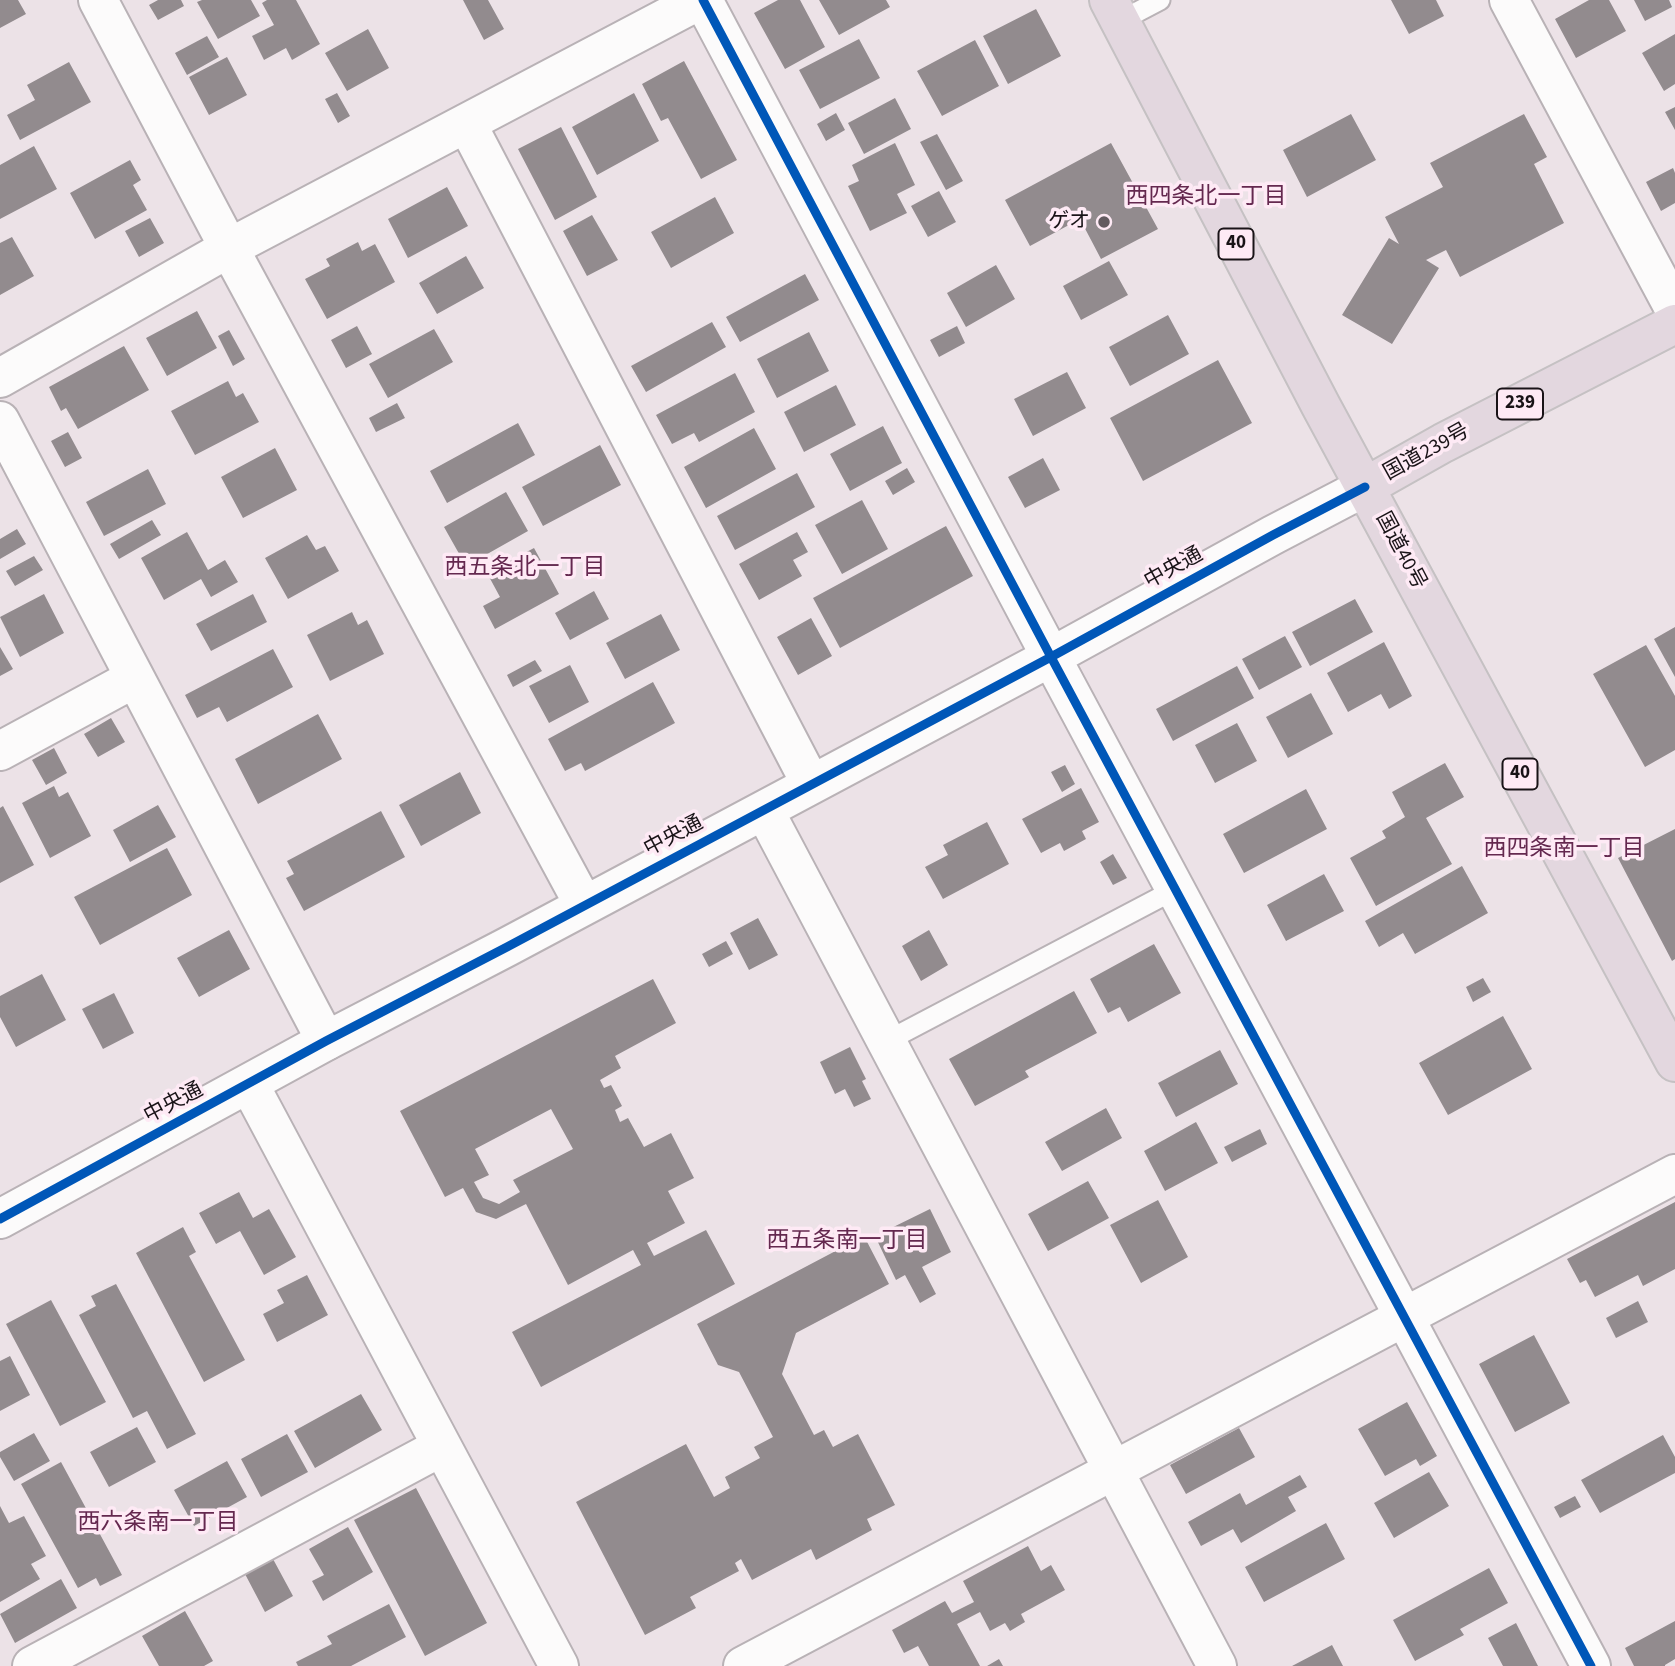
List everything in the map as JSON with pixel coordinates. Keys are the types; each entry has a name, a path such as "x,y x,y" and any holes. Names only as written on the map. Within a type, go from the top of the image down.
{"highway":[{"name":"国道40号","path":"1114,10 1321,407 1675,1062"},
{"name":"国道239号","path":"1366,487 1443,443 1675,324"}],"street":[{"path":"98,0 584,905"},
{"path":"0,378 229,248 702,0 1591,1666"},
{"path":"1509,0 1675,310"},
{"path":"467,124 811,784"},
{"path":"0,421 326,1041"},
{"name":"中央通","path":"0,1219 326,1041 508,947 1366,487"},
{"path":"0,751 135,678"},
{"path":"764,810 1217,1666"},
{"path":"249,1084 559,1666"},
{"path":"743,1666 1675,1174"},
{"path":"32,1666 441,1447"}],"lane":[{"path":"1114,10 1160,0"},
{"path":"887,1041 1176,889"}],"building":[{"path":"0,0 18,0 26,14 0,28"},
{"path":"158,0 181,0 184,6 158,20 149,5"},
{"path":"251,0 260,16 218,39 197,2"},
{"path":"267,0 296,0 320,44 292,60 286,48 264,60 252,36 274,25 262,3"},
{"path":"463,0 488,0 504,29 484,40"},
{"path":"778,0 800,0 825,47 785,69 754,13"},
{"path":"819,0 886,0 890,7 839,35"},
{"path":"1391,0 1436,0 1444,16 1409,34"},
{"path":"1589,0 1609,0 1626,31 1576,58 1555,19"},
{"path":"1634,0 1669,0 1672,7 1645,21"},
{"path":"1036,9 1061,56 1008,84 983,36"},
{"path":"368,29 389,68 347,91 325,53"},
{"path":"1675,34 1675,84 1664,91 1642,53"},
{"path":"207,36 219,57 187,75 175,53"},
{"path":"859,39 880,78 820,109 799,70"},
{"path":"975,40 999,86 942,116 917,71"},
{"path":"227,57 247,95 209,115 189,77"},
{"path":"684,61 737,160 701,179 668,118 661,121 642,84"},
{"path":"69,62 91,102 20,140 7,115 35,100 27,85"},
{"path":"337,93 350,116 338,123 325,99"},
{"path":"634,93 659,141 597,175 572,127"},
{"path":"895,98 911,129 864,154 848,123"},
{"path":"1675,107 1675,130 1665,112"},
{"path":"836,113 845,130 826,141 817,124"},
{"path":"1351,114 1376,160 1307,197 1283,150"},
{"path":"1524,114 1547,157 1534,164 1564,223 1460,277 1446,250 1426,260 1439,268 1392,344 1342,315 1389,238 1399,244 1385,217 1443,187 1430,163"},
{"path":"561,127 597,197 555,220 518,149"},
{"path":"937,134 963,181 946,190 920,142"},
{"path":"895,143 915,185 897,194 907,213 870,231 848,186 859,181 852,165"},
{"path":"1111,143 1158,229 1101,259 1080,219 1030,246 1005,200"},
{"path":"34,146 57,189 0,219 0,165"},
{"path":"130,160 141,180 133,185 147,210 95,239 70,193"},
{"path":"1673,168 1675,203 1661,211 1646,182"},
{"path":"447,187 468,226 408,258 388,219"},
{"path":"939,191 956,222 928,237 911,206"},
{"path":"715,197 734,233 671,268 651,232"},
{"path":"592,215 618,260 587,276 563,231"},
{"path":"150,218 164,243 139,257 125,231"},
{"path":"12,237 34,276 0,295 0,243"},
{"path":"358,242 362,251 375,244 395,282 327,319 305,279 330,266 326,259"},
{"path":"466,256 484,288 437,314 419,283"},
{"path":"1109,261 1128,295 1081,320 1063,286"},
{"path":"996,265 1015,299 966,327 947,293"},
{"path":"805,274 819,300 740,342 726,317"},
{"path":"197,311 217,348 167,376 146,338"},
{"path":"1168,315 1189,354 1130,386 1109,347"},
{"path":"712,322 726,347 646,392 631,366"},
{"path":"357,326 372,354 346,368 331,340"},
{"path":"957,326 965,343 939,357 930,340"},
{"path":"434,329 453,362 388,398 369,364"},
{"path":"229,330 245,359 233,366 218,336"},
{"path":"809,332 829,371 777,398 757,359"},
{"path":"124,346 149,390 78,429 66,408 61,411 49,387"},
{"path":"1218,360 1252,423 1143,481 1110,418"},
{"path":"1067,372 1086,408 1033,436 1014,399"},
{"path":"735,373 755,412 699,442 694,433 672,444 656,415"},
{"path":"228,381 236,397 243,393 259,422 195,455 171,411"},
{"path":"836,385 856,425 804,452 784,412"},
{"path":"397,403 405,418 376,432 369,418"},
{"path":"518,423 535,455 447,503 430,471"},
{"path":"883,426 902,463 850,491 830,454"},
{"path":"754,428 776,469 706,508 684,467"},
{"path":"68,432 82,458 65,467 51,441"},
{"path":"600,445 621,485 543,526 522,487"},
{"path":"275,448 297,490 243,518 221,477"},
{"path":"1043,458 1060,490 1025,508 1008,477"},
{"path":"907,468 915,482 893,495 885,481"},
{"path":"148,469 166,504 104,536 86,502"},
{"path":"797,473 815,507 735,550 717,516"},
{"path":"506,492 528,531 466,566 444,527"},
{"path":"862,500 888,549 842,574 815,525"},
{"path":"152,520 161,535 119,559 110,544"},
{"path":"946,526 973,576 840,648 813,598"},
{"path":"17,529 26,544 0,559 0,539"},
{"path":"187,532 208,570 225,560 238,582 211,597 201,579 164,600 141,558"},
{"path":"797,532 808,552 793,560 802,576 759,600 739,564"},
{"path":"307,535 316,550 325,546 339,571 288,599 265,558"},
{"path":"534,548 559,594 495,629 483,606 500,597 487,573"},
{"path":"34,556 43,570 15,586 6,571"},
{"path":"594,591 609,619 570,640 555,613"},
{"path":"44,594 64,633 20,657 0,617"},
{"path":"253,594 267,622 211,651 196,624"},
{"path":"1355,599 1373,632 1310,666 1292,632"},
{"path":"352,612 358,625 367,620 384,654 330,681 307,635"},
{"path":"661,614 680,650 625,679 606,643"},
{"path":"811,618 832,656 798,675 777,637"},
{"path":"1675,627 1675,677 1654,639"},
{"path":"1285,636 1302,667 1259,690 1242,659"},
{"path":"1384,642 1412,696 1389,709 1381,694 1348,712 1327,673"},
{"path":"1646,645 1675,696 1675,750 1645,767 1593,674"},
{"path":"0,647 13,669 0,676"},
{"path":"273,649 293,687 227,722 219,707 197,718 185,695"},
{"path":"535,660 542,671 513,687 507,675"},
{"path":"570,665 589,702 549,723 529,686"},
{"path":"1237,666 1254,698 1173,741 1156,709"},
{"path":"653,682 675,723 585,771 581,763 565,771 548,739"},
{"path":"1311,693 1333,734 1288,758 1266,717"},
{"path":"318,714 342,759 258,804 235,759"},
{"path":"111,718 125,742 98,757 84,734"},
{"path":"1237,723 1257,761 1215,783 1195,745"},
{"path":"54,748 67,773 46,785 32,760"},
{"path":"1445,763 1464,797 1426,818 1452,864 1376,906 1350,858 1386,838 1382,831 1405,817 1392,792"},
{"path":"1065,765 1075,784 1062,792 1051,772"},
{"path":"460,772 481,813 421,846 399,805"},
{"path":"54,786 59,797 68,792 91,836 50,858 22,803"},
{"path":"1081,788 1099,822 1082,831 1086,839 1064,851 1060,843 1041,853 1022,819"},
{"path":"1306,789 1327,829 1244,873 1223,834"},
{"path":"158,805 176,837 130,862 113,830"},
{"path":"3,806 34,865 0,883 0,808"},
{"path":"381,811 405,857 304,911 286,878 294,874 287,861"},
{"path":"987,822 1009,864 943,899 925,867 948,855 943,845"},
{"path":"1675,829 1675,959 1672,961 1618,858"},
{"path":"167,848 192,895 100,945 74,897"},
{"path":"1113,854 1127,878 1113,885 1100,862"},
{"path":"1462,866 1488,913 1415,954 1403,933 1379,947 1365,921"},
{"path":"1324,874 1344,911 1286,941 1267,905"},
{"path":"758,918 778,955 749,970 730,933"},
{"path":"229,930 250,969 199,997 177,958"},
{"path":"929,930 948,965 921,981 902,946"},
{"path":"726,941 733,954 709,967 702,954"},
{"path":"1154,944 1181,993 1128,1022 1120,1007 1108,1013 1090,979"},
{"path":"42,974 66,1020 16,1047 0,1017 0,996"},
{"path":"1483,978 1491,992 1473,1002 1466,987"},
{"path":"653,979 676,1023 615,1056 621,1068 600,1080 604,1088 611,1085 622,1106 615,1110 620,1122 628,1118 644,1147 671,1133 694,1178 668,1191 685,1223 647,1243 654,1256 706,1230 735,1284 541,1387 512,1332 641,1265 633,1250 568,1285 526,1204 496,1219 476,1212 463,1188 445,1197 400,1111","holes":["551,1109 573,1149 513,1180 520,1192 499,1204 483,1198 474,1182 489,1175 475,1149"]},
{"path":"1074,991 1097,1033 1025,1071 1029,1077 975,1106 949,1059"},
{"path":"114,993 134,1033 103,1049 82,1009"},
{"path":"1503,1016 1532,1069 1448,1115 1419,1063"},
{"path":"850,1047 866,1079 862,1081 871,1099 854,1107 845,1089 835,1094 820,1062"},
{"path":"1220,1050 1238,1084 1176,1117 1158,1083"},
{"path":"1106,1108 1122,1138 1062,1171 1045,1142"},
{"path":"1196,1122 1218,1163 1165,1191 1144,1151"},
{"path":"1260,1129 1267,1144 1232,1162 1224,1147"},
{"path":"1088,1181 1109,1218 1048,1251 1028,1214"},
{"path":"239,1192 253,1218 269,1209 296,1257 264,1275 240,1231 216,1244 199,1213"},
{"path":"1158,1200 1188,1257 1141,1283 1110,1225"},
{"path":"1675,1202 1675,1269 1643,1286 1638,1275 1595,1297 1586,1280 1580,1283 1567,1259"},
{"path":"930,1209 951,1252 922,1267 936,1294 920,1303 905,1275 896,1280 875,1236"},
{"path":"183,1227 196,1252 189,1256 245,1360 204,1382 136,1253"},
{"path":"864,1236 889,1284 796,1333 782,1374 814,1435 824,1430 833,1447 858,1434 895,1505 867,1519 872,1530 816,1560 811,1549 752,1580 741,1559 735,1563 739,1571 690,1597 696,1608 645,1635 576,1502 686,1444 714,1497 730,1488 725,1477 760,1458 754,1447 773,1437 739,1372 718,1365 697,1324"},
{"path":"307,1275 328,1315 277,1342 263,1314 284,1303 277,1290"},
{"path":"116,1284 196,1434 167,1449 147,1411 133,1418 79,1315 96,1306 91,1296"},
{"path":"51,1300 106,1402 60,1426 6,1324"},
{"path":"1638,1301 1648,1322 1616,1338 1606,1318"},
{"path":"1534,1335 1570,1403 1515,1432 1479,1364"},
{"path":"10,1356 30,1395 0,1411 0,1361"},
{"path":"361,1394 382,1430 315,1468 294,1431"},
{"path":"1407,1402 1437,1456 1420,1466 1416,1459 1385,1476 1358,1429"},
{"path":"137,1427 156,1462 109,1487 90,1452"},
{"path":"1239,1428 1255,1457 1186,1494 1170,1465"},
{"path":"34,1433 50,1461 14,1481 0,1457 0,1452"},
{"path":"287,1434 308,1472 261,1497 241,1459"},
{"path":"1663,1435 1675,1457 1675,1473 1600,1513 1581,1480"},
{"path":"227,1461 247,1497 194,1526 174,1490"},
{"path":"61,1462 122,1575 100,1586 96,1578 78,1588 21,1484"},
{"path":"1429,1472 1449,1506 1394,1538 1374,1503"},
{"path":"1300,1475 1307,1487 1288,1497 1296,1511 1241,1543 1233,1529 1201,1546 1188,1522 1240,1493 1246,1505"},
{"path":"416,1488 487,1623 425,1656 354,1520"},
{"path":"1575,1496 1581,1507 1560,1518 1554,1507"},
{"path":"0,1506 9,1523 24,1516 46,1556 31,1564 40,1579 0,1602"},
{"path":"1326,1523 1345,1559 1264,1602 1245,1567"},
{"path":"348,1527 373,1572 323,1601 312,1581 324,1575 309,1549"},
{"path":"1028,1546 1041,1571 1051,1565 1065,1590 1021,1614 1025,1622 1010,1631 1005,1623 990,1631 980,1612 957,1624 980,1666 929,1666 918,1646 904,1653 892,1630 945,1601 952,1613 974,1602 963,1581"},
{"path":"273,1559 293,1596 265,1612 245,1574"},
{"path":"1489,1568 1508,1603 1460,1629 1464,1635 1415,1661 1393,1620"},
{"path":"61,1579 77,1608 15,1643 0,1614"},
{"path":"389,1604 406,1637 351,1666 298,1666 296,1662 332,1644 327,1636"},
{"path":"185,1611 213,1661 204,1666 159,1666 142,1636"},
{"path":"1675,1621 1675,1659 1665,1666 1634,1666 1625,1648"},
{"path":"1516,1623 1538,1666 1503,1666 1488,1638"},
{"path":"1332,1645 1343,1666 1292,1666"},
{"path":"999,1659 1003,1666 987,1666"}],"cycle path":[{"path":"703,0 1591,1666"},
{"path":"0,1219 326,1041 1051,657 1365,487"}],"place":[{"name":"ゲオ","path":"1104,222"}],"district":[{"name":"西四条北一丁目","path":"1206,198"},
{"name":"西五条北一丁目","path":"525,569"},
{"name":"西四条南一丁目","path":"1564,850"},
{"name":"西五条南一丁目","path":"847,1242"},
{"name":"西六条南一丁目","path":"158,1524"}]}
